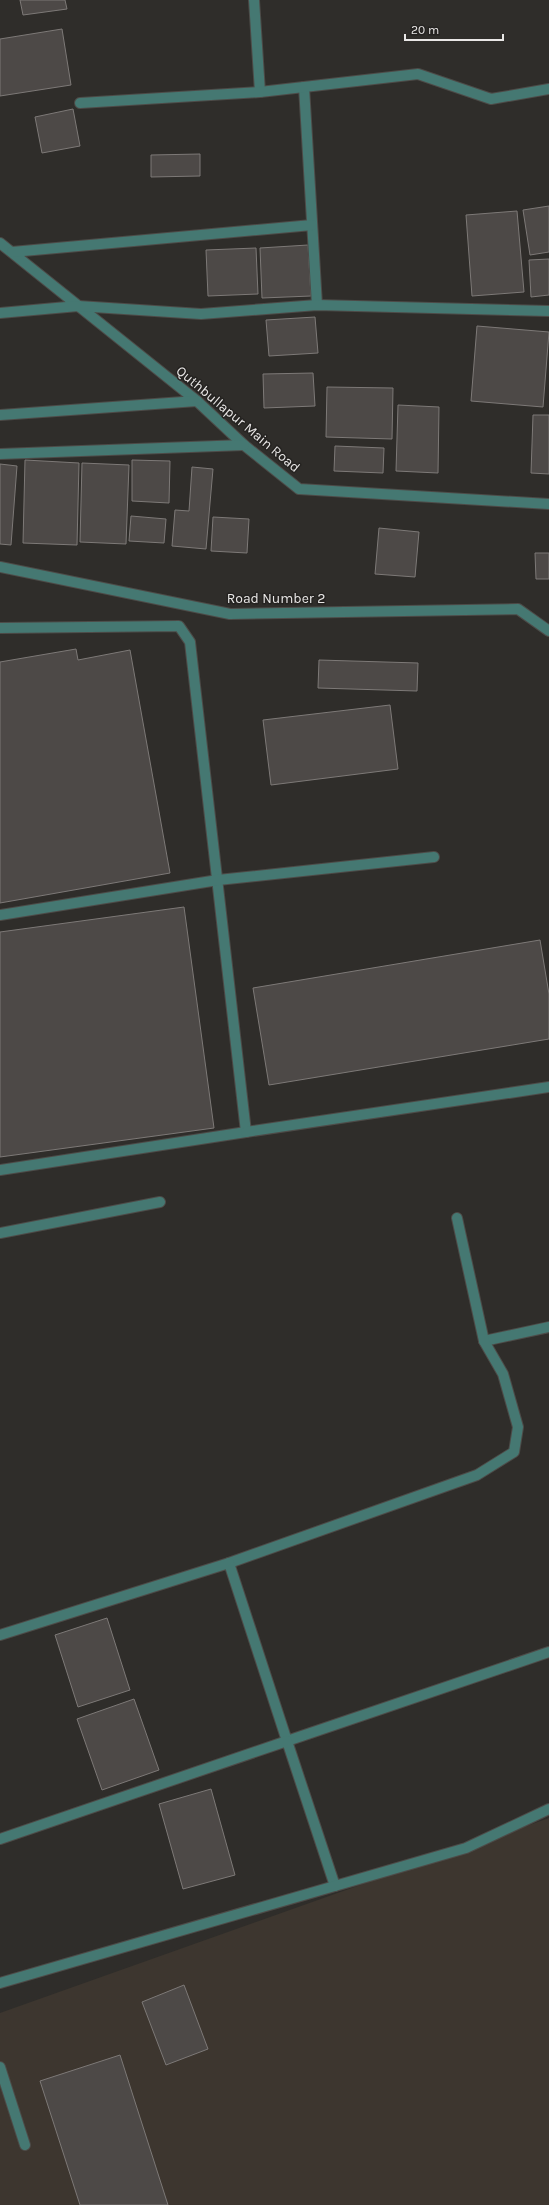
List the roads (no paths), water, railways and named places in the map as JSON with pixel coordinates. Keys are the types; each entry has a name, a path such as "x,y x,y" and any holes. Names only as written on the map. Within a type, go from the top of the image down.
{"street":[{"path":"254,0 260,92"},
{"path":"80,103 260,92 418,74 491,99 549,89"},
{"path":"304,87 317,305"},
{"path":"12,252 312,225"},
{"name":"Quthbullapur Main Road","path":"0,243 197,401 244,445 299,489 549,504"},
{"path":"0,313 78,306 201,314 317,305 549,311"},
{"path":"0,415 197,401"},
{"path":"0,454 244,445"},
{"name":"Road Number 2","path":"0,567 230,614 518,609 549,631"},
{"path":"0,628 179,626 190,642 246,1132"},
{"path":"0,915 218,880 434,857"},
{"path":"0,1170 549,1087"},
{"path":"0,1233 160,1202"},
{"path":"0,1634 229,1563 477,1475 514,1452 518,1427 503,1374 484,1340 457,1218"},
{"path":"484,1340 549,1327"},
{"path":"229,1563 335,1886"},
{"path":"0,1839 549,1652"},
{"path":"0,1983 466,1848 549,1809"},
{"path":"0,2067 24,2145"}]}
